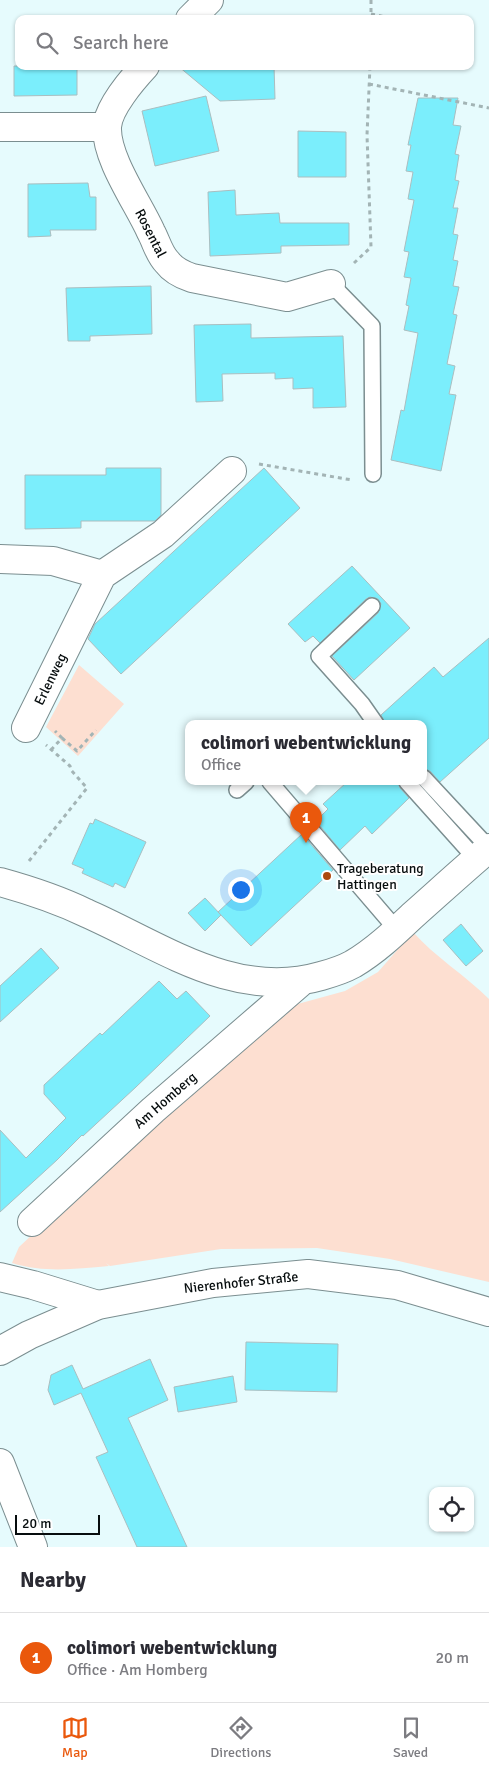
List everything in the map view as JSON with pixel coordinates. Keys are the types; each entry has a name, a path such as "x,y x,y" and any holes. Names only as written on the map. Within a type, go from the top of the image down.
{"street":[{"path":"194,15 208,0"},
{"path":"0,127 107,126 116,104 141,70"},
{"name":"Rosental","path":"107,126 113,153 122,176 160,252 174,269 192,278 287,297 330,284"},
{"path":"0,559 53,561 102,575 164,534 232,471"},
{"name":"Erlenweg","path":"26,728 102,575"},
{"name":"Am Homberg","path":"9,884 85,912 174,957 210,970 242,979 278,983 301,982 351,965 366,956 485,852"},
{"name":"Am Homberg","path":"32,1222 153,1110 301,982"},
{"name":"Nierenhofer Straße","path":"0,1351 29,1335 98,1305 213,1282 308,1274 397,1285 489,1312"},
{"path":"0,1278 33,1285 98,1305"},
{"path":"0,1463 30,1541"},
{"path":"0,1514 30,1541"}],"lane":[{"path":"330,284 372,326 373,474"},
{"path":"372,606 319,656 362,704 373,720"},
{"path":"427,782 485,852"},
{"path":"273,785 398,930"},
{"path":"410,785 485,852"}],"path":[{"path":"371,0 371,14 376,15"},
{"path":"354,263 371,247 367,135 370,70"},
{"path":"369,84 489,108"},
{"path":"232,471 253,463 355,480"},
{"path":"9,884 87,788 71,770 70,766 26,728"},
{"path":"51,750 62,739 77,751 96,730"}],"shaded area":[{"path":"79,665 124,704 78,756 46,727"},
{"path":"413,932 431,950 489,999 489,1282 390,1259 317,1248 221,1249 110,1266 106,1263 109,1266 72,1269 36,1268 12,1263 19,1247 264,1019 294,1005 345,991 378,972"}],"building":[{"path":"14,66 15,70 77,70 77,95 14,96"},
{"path":"183,70 274,70 275,99 220,101"},
{"path":"206,96 219,151 155,166 142,111"},
{"path":"418,98 458,98 453,125 461,126 455,154 459,155 455,180 459,181 453,208 458,208 453,234 458,235 453,260 458,261 453,286 459,287 453,314 457,315 447,364 455,366 449,394 456,395 441,471 391,460 401,410 404,411 418,333 404,330 409,306 406,305 411,278 404,277 409,252 404,251 414,200 408,199 413,172 406,171 411,145 408,145"},
{"path":"298,131 346,132 346,177 298,177"},
{"path":"88,183 90,197 96,197 96,230 50,230 51,236 28,237 28,184"},
{"path":"235,190 236,215 279,213 280,223 349,223 349,245 281,246 281,253 210,256 208,192"},
{"path":"151,286 152,334 90,336 90,341 68,341 66,288"},
{"path":"251,324 251,338 343,336 346,407 313,408 313,388 293,389 293,378 275,379 275,373 222,374 223,401 196,402 194,325"},
{"path":"106,468 161,468 161,515 155,521 81,521 81,528 25,529 25,475 106,475"},
{"path":"264,468 300,508 121,674 88,639 95,624"},
{"path":"352,566 410,628 354,680 332,656 378,613 381,604 378,599 370,597 366,599 320,643 313,636 305,642 288,624"},
{"path":"489,638 489,738 440,782 427,770 427,720 383,720 381,715 434,667 443,677"},
{"path":"344,785 399,785 409,798 372,834 365,826 340,850 316,821 328,809 323,804"},
{"path":"95,819 146,842 125,888 115,883 113,887 82,873 84,869 72,864 90,823 93,824"},
{"path":"302,834 333,870 251,946 218,912"},
{"path":"205,898 221,915 205,931 188,913"},
{"path":"461,924 483,951 466,966 443,940"},
{"path":"41,948 59,968 0,1022 0,986"},
{"path":"159,981 177,999 186,991 210,1016 0,1212 0,1130 26,1158 66,1118 44,1094 44,1085 100,1033 102,1035"},
{"path":"246,1342 338,1344 337,1392 245,1390"},
{"path":"150,1359 168,1400 128,1418 187,1547 137,1547 96,1457 108,1452 81,1393 54,1405 48,1390 51,1375 72,1365 83,1389"},
{"path":"233,1376 237,1402 178,1412 174,1387"}],"place":[{"name":"colimori webentwicklung","path":"306,843"},
{"name":"Trageberatung Hattingen","path":"327,876"}]}
